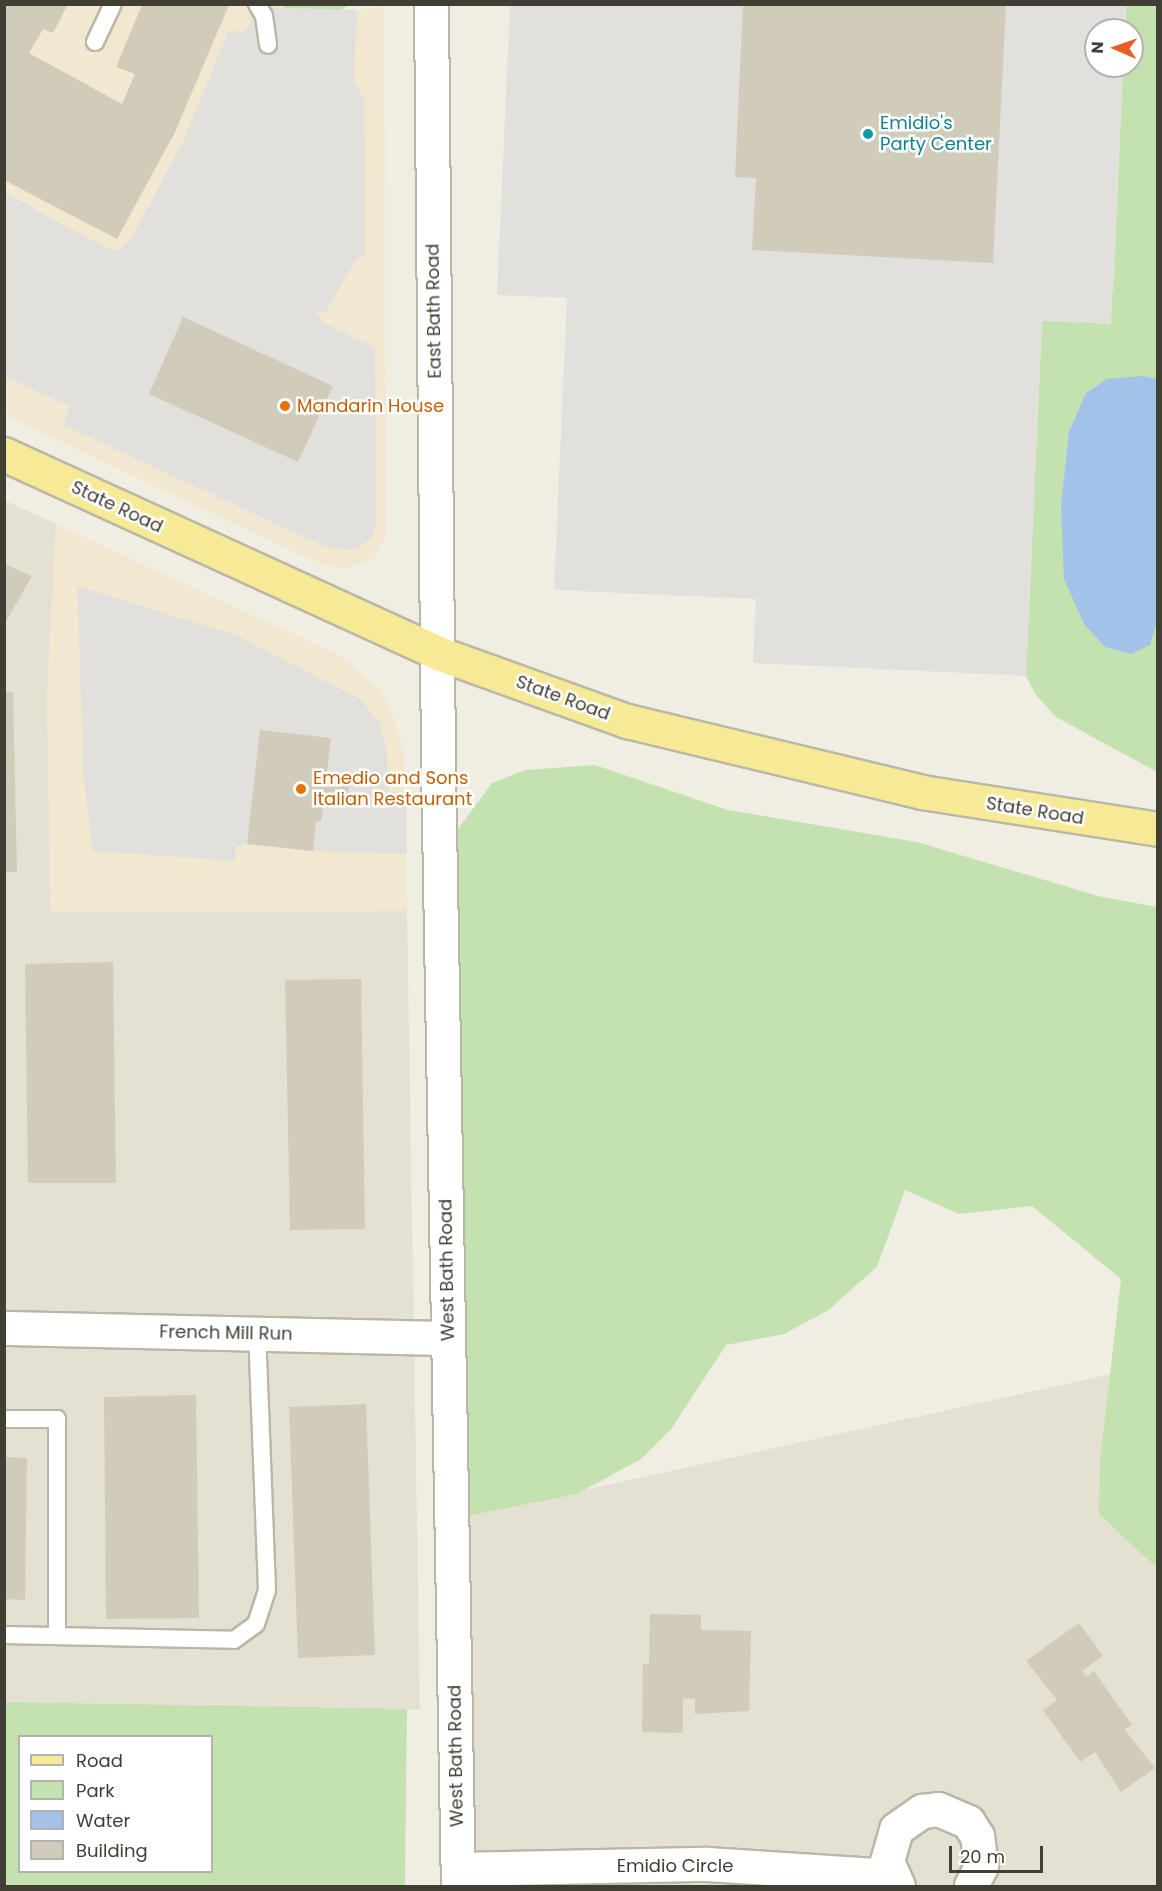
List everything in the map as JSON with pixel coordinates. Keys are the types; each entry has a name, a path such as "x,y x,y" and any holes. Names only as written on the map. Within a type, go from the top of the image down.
{"main road":[{"name":"State Road","path":"4,454 438,653 627,721 749,753 922,792 1158,829"}],"street":[{"name":"East Bath Road","path":"430,4 438,653"},
{"name":"West Bath Road","path":"438,653 458,1878"},
{"name":"French Mill Run","path":"4,1328 448,1338"},
{"name":"Emidio Circle","path":"458,1878 707,1864 895,1882 887,1861 896,1829 907,1818 938,1809 968,1822 977,1836 981,1866 971,1887"}],"lane":[{"path":"95,42 112,4"},
{"path":"257,4 264,16 268,45"},
{"path":"4,1635 234,1640 256,1624 267,1590 257,1333"},
{"path":"4,1419 57,1419 57,1636"}],"shaded area":[{"path":"282,4 285,9 337,12 384,7 386,537 373,559 346,568 328,566 302,556 5,415 5,5"},
{"path":"510,5 1126,5 1125,18 1084,18 1084,78 1122,78 1111,324 1042,321 1026,676 753,663 756,599 554,590 567,298 497,295"},
{"path":"251,7 357,10 354,82 364,99 365,255 356,259 326,312 315,310 323,322 375,347 376,524 371,538 356,550 328,548 63,425 70,407 5,376 5,193 109,249 119,250 131,239 184,139 229,30 244,32 252,20","holes":["183,318 333,386 298,462 149,394"]},
{"path":"4,500 56,524 47,697 51,912 407,911 420,1710 5,1702"},
{"path":"56,524 341,656 379,689 388,701 404,749 407,911 51,912 47,697"},
{"path":"77,586 236,635 361,700 380,723 387,750 389,791 406,794 407,854 313,851 316,821 321,821 331,738 260,731 247,844 236,846 235,861 93,851 84,783"},
{"path":"1157,1364 1157,1886 458,1886 452,1519"}],"green space":[{"path":"282,5 349,5 337,12 285,9"},
{"path":"1126,5 1157,5 1157,772 1056,717 1036,695 1026,676 1042,321 1113,291 1122,78 1144,78 1144,18 1125,18"},
{"path":"595,765 728,810 917,842 1098,896 1157,907 1156,1567 1099,1514 1100,1462 1121,1279 1032,1206 959,1214 905,1190 877,1267 827,1311 784,1334 726,1345 671,1429 641,1459 577,1494 452,1519 439,855 492,783 525,770"},
{"path":"5,1702 407,1709 405,1886 5,1886"}],"water":[{"path":"1142,376 1157,379 1158,617 1150,645 1131,654 1105,647 1084,624 1064,579 1061,507 1069,432 1086,393 1107,379"}],"building":[{"path":"4,4 68,4 53,33 43,29 29,53 122,104 135,74 116,67 142,5 229,5 175,132 117,239 4,180"},
{"name":"Emidio's Party Center","path":"743,4 1006,4 993,263 752,250 756,178 735,177"},
{"path":"183,317 333,386 298,462 149,394"},
{"path":"4,564 32,576 4,625"},
{"path":"4,692 13,692 17,872 4,872"},
{"name":"Emedio and Sons Italian Restaurant","path":"260,730 331,738 327,772 350,775 347,806 324,803 321,821 316,821 313,851 247,844"},
{"path":"113,962 116,1183 28,1183 25,964"},
{"path":"361,979 365,1229 290,1230 285,980"},
{"path":"196,1395 199,1618 106,1619 104,1397"},
{"path":"366,1404 375,1655 298,1658 289,1407"},
{"path":"4,1457 27,1458 25,1600 4,1599"},
{"path":"650,1614 701,1615 701,1630 751,1631 749,1711 695,1714 695,1699 683,1698 683,1733 642,1732 643,1664 649,1665"},
{"path":"1079,1623 1103,1656 1082,1671 1086,1677 1094,1671 1132,1725 1125,1730 1155,1768 1121,1792 1095,1752 1080,1762 1043,1710 1057,1700 1026,1661"}],"place":[{"name":"Emidio's Party Center","path":"868,134"},
{"name":"Mandarin House","path":"285,406"},
{"name":"Emedio and Sons Italian Restaurant","path":"301,789"}]}
